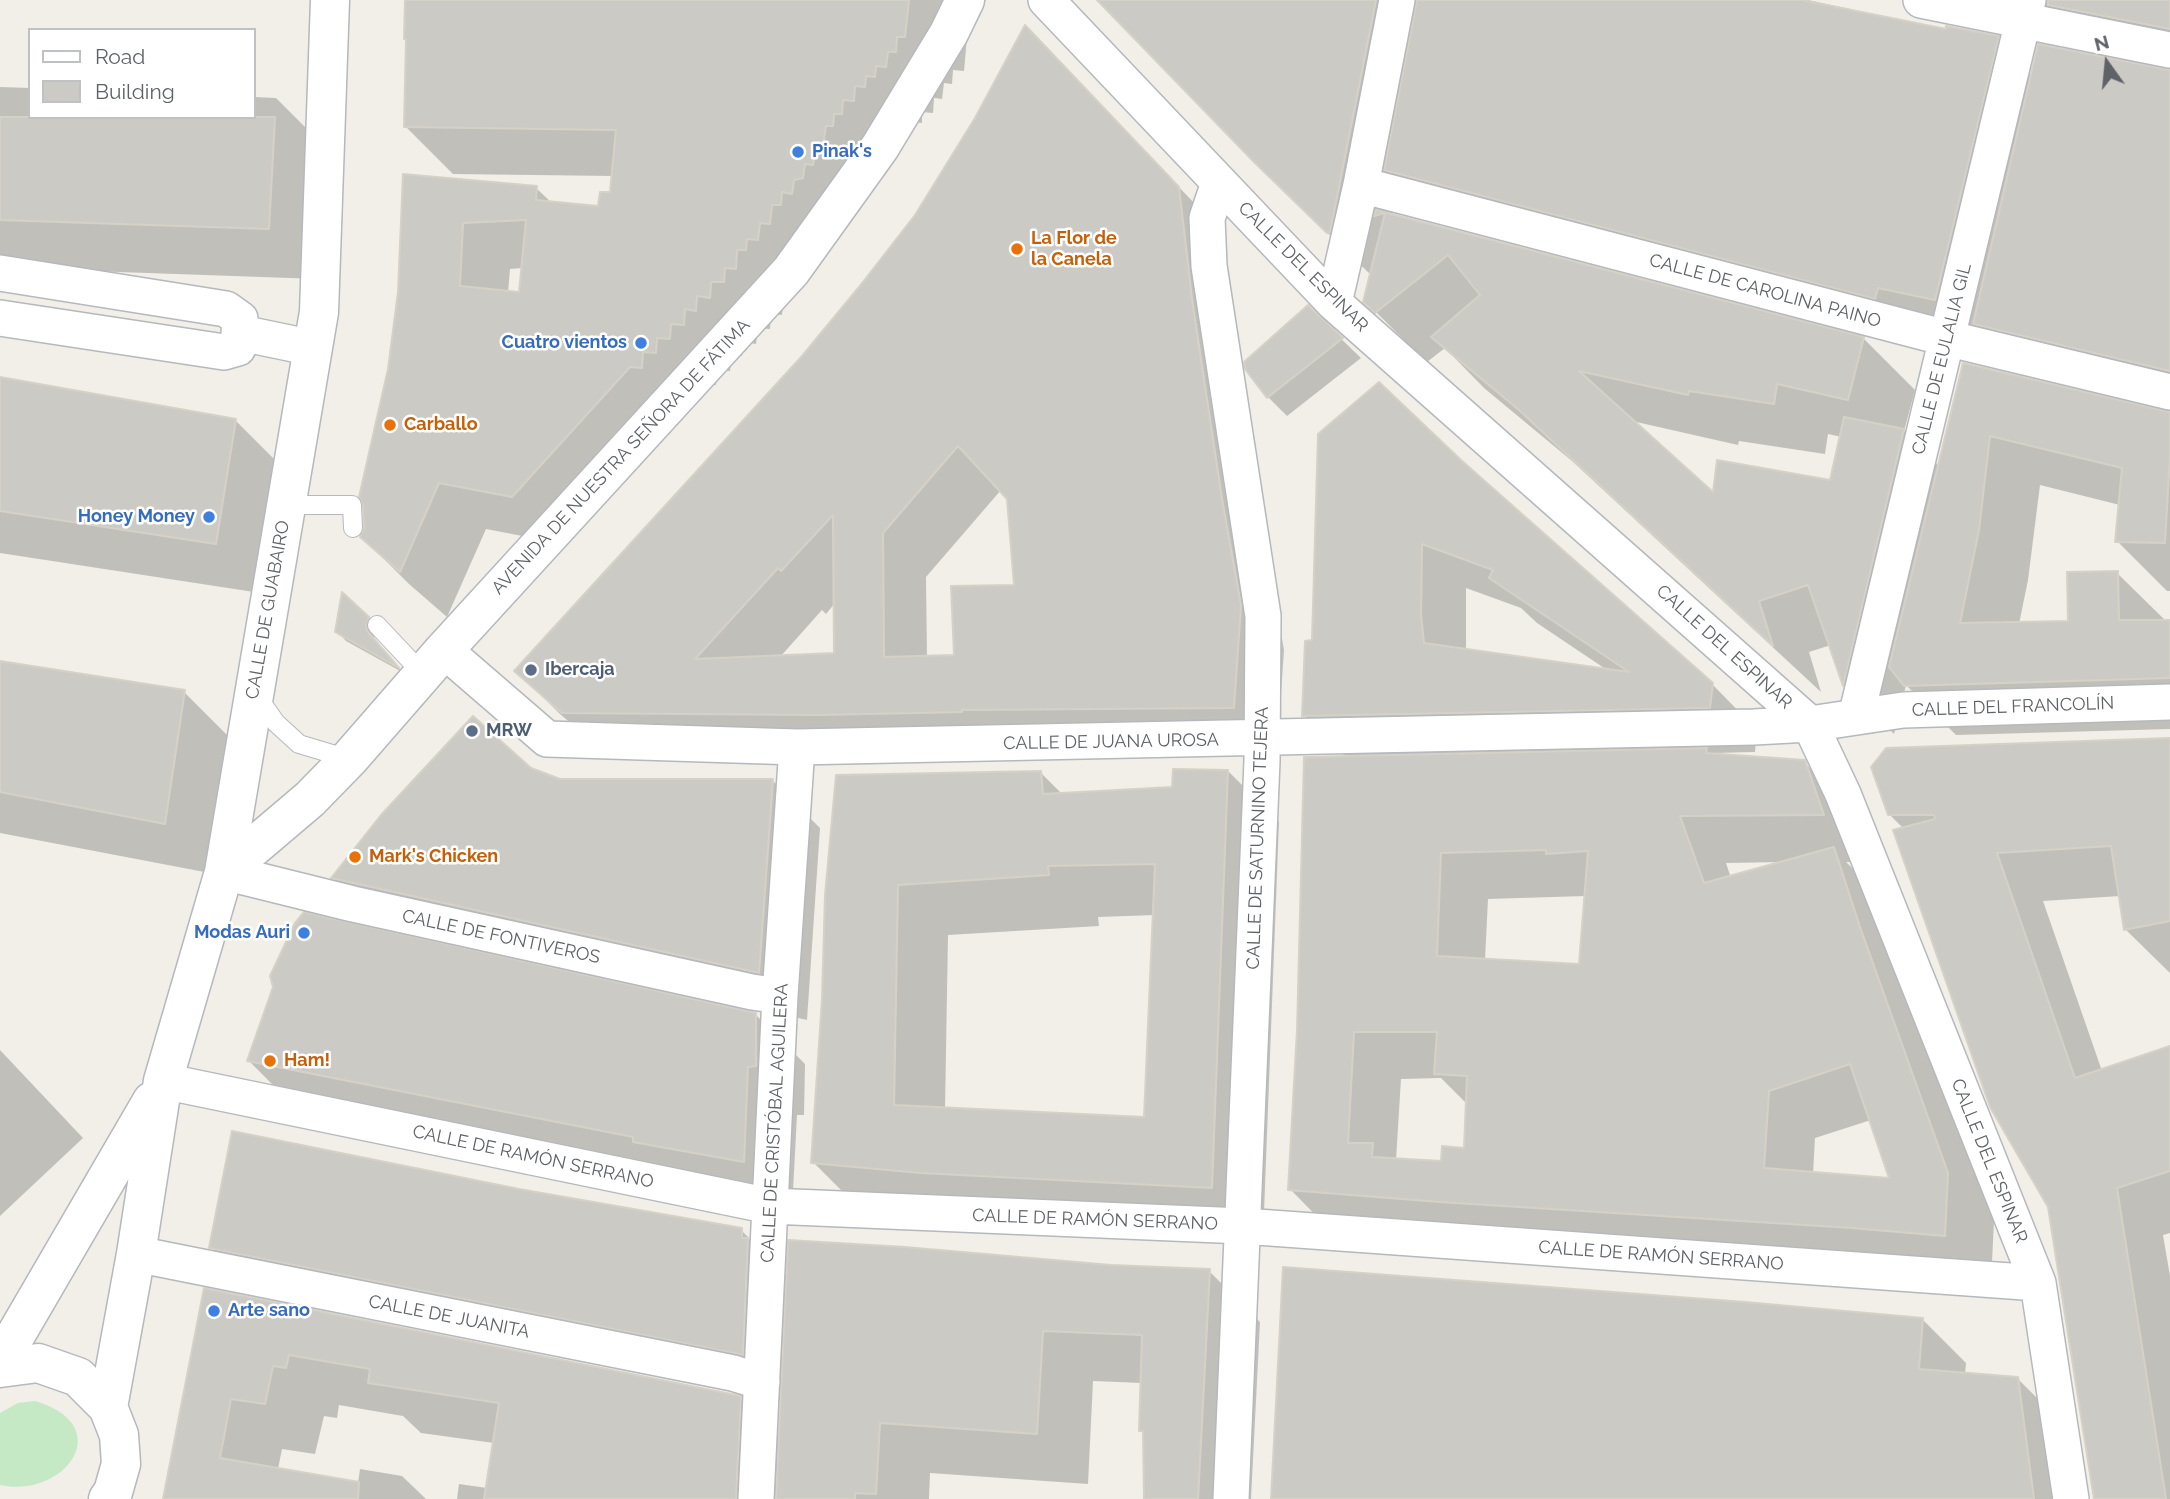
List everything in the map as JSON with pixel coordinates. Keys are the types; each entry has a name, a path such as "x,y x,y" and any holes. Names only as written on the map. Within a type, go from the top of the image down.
{"street":[{"name":"CALLE DE GUABAIRO","path":"163,1081 224,872 319,312 330,0"},
{"name":"AVENIDA DE NUESTRA SEÑORA DE FÁTIMA","path":"224,872 310,800 349,759 433,662 791,271 880,147 949,33 965,0"},
{"name":"CALLE DEL ESPINAR","path":"1046,0 1334,303 1810,724 1843,794 2038,1283 2071,1499"},
{"path":"1334,303 1361,184 1397,0"},
{"path":"1921,0 2026,11 2170,50"},
{"name":"CALLE DE EULALIA GIL","path":"1856,717 2026,11"},
{"name":"CALLE DE SATURNINO TEJERA","path":"1219,183 1207,218 1209,266 1263,616 1263,739 1231,1499"},
{"name":"CALLE DE CAROLINA PAINO","path":"1361,184 1946,338 2170,391"},
{"path":"0,274 226,309 240,319 241,333 238,348 223,352 0,318"},
{"path":"241,333 313,348"},
{"name":"CALLE DE JUANA UROSA","path":"433,662 547,739 797,747 1263,739 1810,724"},
{"name":"CALLE DEL FRANCOLÍN","path":"1810,724 1903,710 2170,702"},
{"name":"CALLE DE CRISTÓBAL AGUILERA","path":"756,1499 780,996 797,747"},
{"name":"CALLE DE FONTIVEROS","path":"224,872 366,907 780,996"},
{"path":"108,1407 136,1254 163,1081"},
{"path":"0,1362 163,1081"},
{"name":"CALLE DE RAMÓN SERRANO","path":"163,1081 769,1206 1243,1226 2038,1283"},
{"name":"CALLE DE JUANITA","path":"136,1254 733,1373 762,1382"},
{"path":"0,1368 38,1363 78,1377 108,1407 119,1434 121,1464 113,1492 108,1499"}],"lane":[{"path":"286,505 352,505 354,528"},
{"path":"377,625 433,662"},
{"path":"253,690 275,723 299,744 349,759"}],"green space":[{"path":"35,1401 60,1412 74,1427 78,1442 73,1458 61,1471 44,1481 23,1486 0,1485 0,1413 18,1403"}],"building":[{"path":"405,0 909,0 905,37 897,37 896,52 888,52 886,67 876,66 875,77 866,76 865,87 855,86 854,101 843,100 842,114 834,114 833,126 826,126 822,151 815,150 813,165 805,164 803,178 794,180 792,194 782,192 781,205 772,205 770,224 760,223 758,240 747,239 746,250 737,250 736,269 725,268 724,282 711,282 710,298 697,296 696,311 685,309 684,325 671,324 670,339 657,338 656,353 643,352 642,368 630,367 512,497 439,483 400,572 360,537 364,528 363,505 359,497 388,369 398,292 403,174 537,186 536,200 598,206 600,192 610,192 616,130 404,127","holes":["526,220 519,292 460,286 463,223"]},
{"path":"1097,0 1376,0 1330,232 1327,233 1254,162"},
{"path":"1417,0 1802,0 1946,29 1946,26 1999,36 1935,300 1878,288 1875,299 1384,170"},
{"path":"2048,0 2170,0 2170,29 2048,5"},
{"path":"1025,25 1179,187 1192,299 1241,605 1234,708 962,710 819,715 562,713 514,671 802,356 915,215 975,118","holes":["958,446 1007,499 1014,585 951,586 954,655 884,657 883,533","833,515 834,653 695,659 778,568 781,571"]},
{"path":"2038,44 2170,70 2170,371 1973,324"},
{"path":"0,117 275,117 269,229 0,220"},
{"path":"1376,210 1864,337 1848,400 1777,384 1774,404 1689,391 1688,395 1579,371 1713,492 1717,460 1830,480 1844,417 1904,429 1843,686 1808,585 1759,601 1773,646 1519,410 1431,337 1480,295 1448,255 1375,313 1363,302 1385,213 1374,216"},
{"path":"1308,305 1343,338 1267,398 1245,369 1244,362"},
{"path":"1963,363 2170,412 2165,543 2115,542 2122,468 1990,436 1979,530 1960,623 2068,621 2067,572 2118,571 2119,620 2170,620 2170,678 1904,686 1889,667"},
{"path":"0,377 236,419 216,544 0,511"},
{"path":"1379,382 1461,460 1713,683 1710,708 1302,716 1305,641 1312,640 1318,434","holes":["1422,544 1493,570 1489,578 1629,672 1424,643 1421,615"]},
{"path":"342,592 369,617 366,627 368,632 399,668 335,632"},
{"path":"0,661 185,690 165,824 0,792"},
{"path":"473,716 531,768 560,779 773,779 759,973 331,878 381,815"},
{"path":"2170,738 2170,921 2124,930 2111,846 1997,853 2075,1078 2170,1046 2170,1171 2117,1188 2166,1499 2094,1499 2048,1207 1990,1107 1893,830 1935,819 1934,815 1888,815 1871,767 1886,748"},
{"path":"1707,748 1706,753 1805,760 1824,815 1680,816 1704,883 1834,847 1948,1173 1945,1236 1288,1190 1297,1030 1304,757","holes":["1546,850 1546,854 1588,851 1579,964 1437,956 1441,853","1354,1032 1437,1032 1434,1074 1467,1076 1464,1148 1442,1146 1441,1161 1372,1157 1373,1143 1348,1143","1850,1064 1889,1178 1764,1168 1769,1091"]},
{"path":"1173,769 1228,770 1212,1188 921,1173 811,1163 822,999 825,895 836,775 1041,771 1043,794 1172,787","holes":["1155,864 1144,1117 894,1105 898,885 1049,875 1048,866"]},
{"path":"304,912 756,1013 756,1066 748,1067 744,1162 633,1142 633,1137 247,1061 273,987 270,976 295,923"},
{"path":"232,1131 519,1189 742,1228 742,1238 748,1238 743,1355 209,1248"},
{"path":"788,1240 1111,1265 1210,1269 1198,1499 1144,1499 1143,1431 1139,1431 1142,1335 1043,1331 1037,1434 880,1423 876,1494 855,1493 855,1499 776,1499"},
{"path":"1283,1267 1923,1318 1919,1369 2018,1377 2034,1499 1271,1499"},
{"path":"204,1288 741,1396 736,1499 484,1499 499,1403 368,1383 370,1369 289,1355 286,1368 273,1366 265,1404 231,1399 220,1458 359,1482 358,1499 163,1499"}],"place":[{"name":"Pinak's","path":"798,152"},
{"name":"La Flor de la Canela","path":"1017,249"},
{"name":"Cuatro vientos","path":"641,343"},
{"name":"Carballo","path":"390,425"},
{"name":"Honey Money","path":"209,517"},
{"name":"Ibercaja","path":"531,670"},
{"name":"MRW","path":"472,731"},
{"name":"Mark's Chicken","path":"355,857"},
{"name":"Modas Auri","path":"304,933"},
{"name":"Ham!","path":"270,1061"},
{"name":"Arte sano","path":"214,1311"}]}
